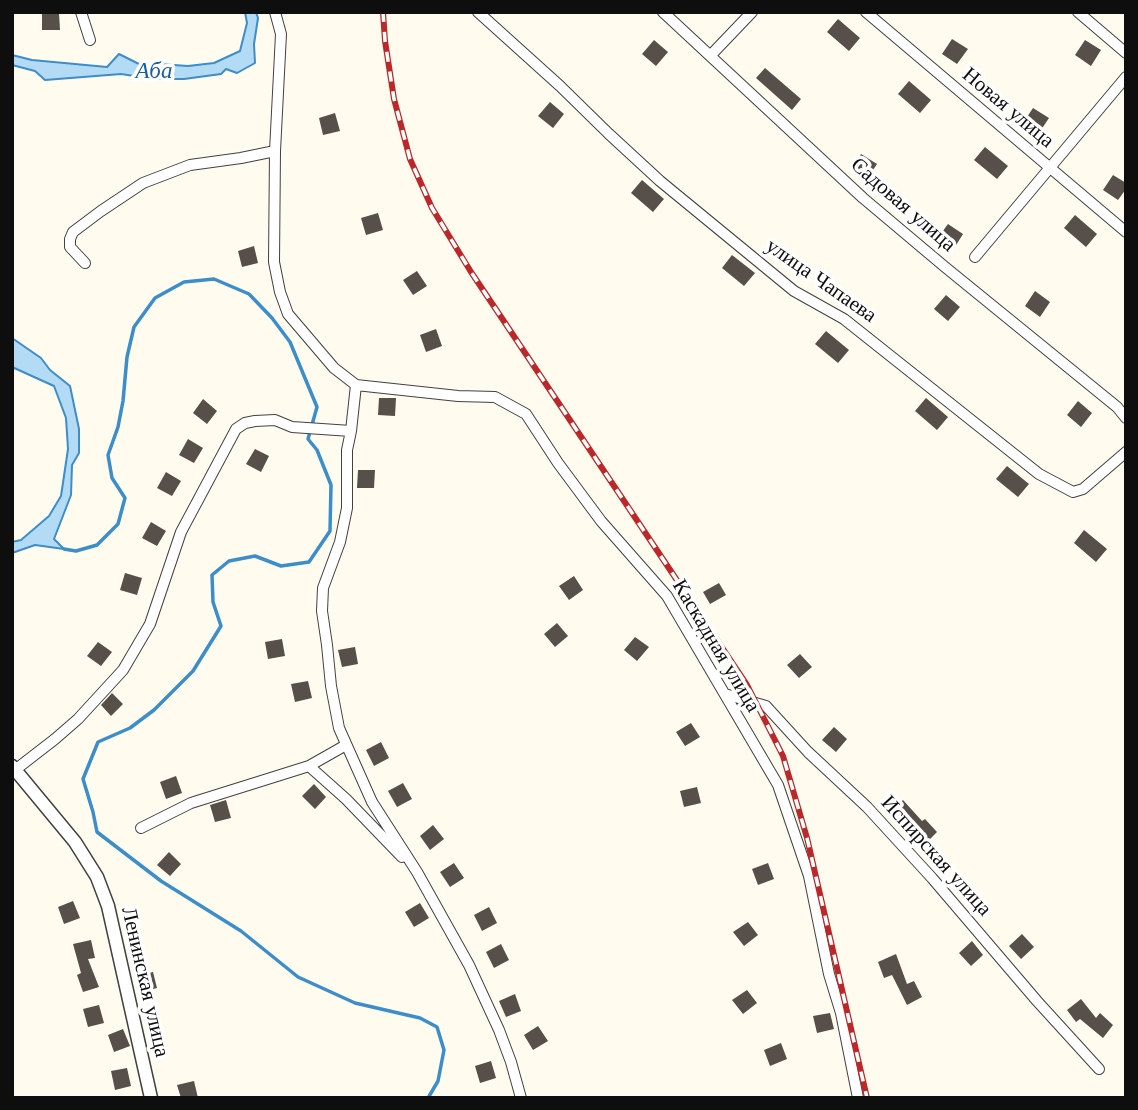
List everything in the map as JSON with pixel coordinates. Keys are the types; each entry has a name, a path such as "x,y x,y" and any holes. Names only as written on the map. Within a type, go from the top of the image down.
{"street":[{"path":"81,12 90,40"},
{"path":"275,12 281,34 275,151 274,262 280,292 288,314 334,368 356,385 347,450 347,508 340,542 323,588 322,611 338,728 372,802 417,872 469,965 511,1062 521,1098"},
{"name":"улица Чапаева","path":"478,12 660,181 794,290 844,320 1039,474 1073,492 1083,489 1126,452"},
{"name":"Садовая улица","path":"663,12 863,198 1117,407 1126,418"},
{"path":"710,56 752,12"},
{"name":"Новая улица","path":"866,12 1126,232"},
{"path":"1078,12 1126,53"},
{"path":"975,257 1126,77"},
{"path":"85,263 70,247 73,232 143,183 190,165 275,151"},
{"name":"Каскадная улица","path":"356,385 458,396 495,397 526,414 601,521 667,596 778,785 809,876 859,1098"},
{"path":"14,768 78,719 123,670 150,624 181,532 236,429 245,423 275,420 292,427 351,432"},
{"name":"Испирская улица","path":"725,694 766,706 808,751 867,807 1099,1069"},
{"path":"141,828 191,803 309,766 346,745"},
{"path":"309,766 346,799 417,872"},
{"name":"Ленинская улица","path":"14,768 75,842 97,877 108,906 151,1098"}],"water":[{"name":"Аба","path":"245,12 256,12 258,18 254,44 255,63 237,73 226,69 221,74 184,79 154,79 121,74 45,80 35,71 12,65 12,55 32,60 107,67 119,54 145,67 160,64 188,66 214,63 240,51 247,23"},
{"path":"12,338 41,358 50,370 70,386 79,429 79,453 72,465 71,495 54,539 64,549 35,545 12,553 12,542 21,540 49,516 61,496 68,449 66,418 54,386 12,367"}],"building":[{"path":"42,13 59,13 60,30 42,30"},
{"path":"838,19 860,38 849,51 827,32"},
{"path":"952,39 968,49 957,64 942,54"},
{"path":"654,40 668,52 656,66 642,54"},
{"path":"1085,40 1101,50 1091,66 1075,55"},
{"path":"765,68 801,99 792,110 756,78"},
{"path":"909,81 931,100 920,113 898,94"},
{"path":"550,102 564,114 553,128 538,116"},
{"path":"1033,108 1049,118 1039,133 1023,123"},
{"path":"335,113 340,131 323,135 319,118"},
{"path":"985,147 1008,166 997,179 974,160"},
{"path":"861,154 877,164 867,179 851,169"},
{"path":"1113,175 1126,183 1126,189 1118,200 1103,190"},
{"path":"642,180 664,199 653,212 631,193"},
{"path":"378,213 383,230 366,235 361,218"},
{"path":"1075,215 1097,234 1086,247 1064,228"},
{"path":"948,224 963,234 953,250 937,239"},
{"path":"254,246 258,263 242,267 238,251"},
{"path":"732,255 755,273 744,286 722,268"},
{"path":"417,271 427,286 413,295 403,280"},
{"path":"1035,291 1050,302 1040,317 1025,306"},
{"path":"946,295 960,307 948,321 934,309"},
{"path":"436,329 442,346 426,352 420,335"},
{"path":"826,331 849,350 838,363 815,344"},
{"path":"379,398 396,398 395,416 378,415"},
{"path":"926,398 948,417 937,430 915,411"},
{"path":"203,399 217,411 207,424 193,413"},
{"path":"1078,401 1092,413 1081,427 1067,415"},
{"path":"188,439 203,448 194,463 179,455"},
{"path":"255,449 269,456 261,472 246,464"},
{"path":"1007,466 1029,484 1018,497 996,479"},
{"path":"358,470 375,470 374,488 357,488"},
{"path":"166,472 181,481 172,496 157,488"},
{"path":"151,522 166,531 157,546 142,538"},
{"path":"1084,530 1107,549 1096,562 1074,543"},
{"path":"125,573 142,578 137,595 120,590"},
{"path":"574,576 583,590 569,600 559,586"},
{"path":"719,583 726,595 710,604 703,592"},
{"path":"557,623 568,636 555,647 544,634"},
{"path":"635,637 649,647 637,661 624,650"},
{"path":"282,639 285,656 268,659 265,642"},
{"path":"98,642 112,652 101,666 87,656"},
{"path":"355,647 358,664 342,667 338,650"},
{"path":"800,654 812,667 799,678 787,665"},
{"path":"308,681 312,698 295,702 291,684"},
{"path":"112,693 123,704 111,716 101,705"},
{"path":"691,723 700,737 685,746 676,732"},
{"path":"834,727 847,739 836,752 822,740"},
{"path":"381,742 389,758 374,766 366,750"},
{"path":"176,776 182,793 166,799 160,782"},
{"path":"403,783 412,799 397,807 388,791"},
{"path":"314,784 326,797 315,809 302,796"},
{"path":"697,787 701,803 684,807 680,791"},
{"path":"226,800 231,818 215,822 210,805"},
{"path":"903,800 922,821 925,819 937,832 925,844 890,812"},
{"path":"433,825 444,839 430,850 420,836"},
{"path":"169,852 181,864 170,876 157,865"},
{"path":"454,863 464,878 450,887 440,872"},
{"path":"768,863 774,879 758,885 752,869"},
{"path":"73,901 80,918 64,924 58,907"},
{"path":"420,903 429,918 414,927 405,912"},
{"path":"489,907 497,923 482,931 474,915"},
{"path":"748,922 758,935 744,946 733,932"},
{"path":"1022,934 1034,947 1021,959 1009,946"},
{"path":"91,940 95,958 88,959 99,987 83,992 77,975 81,973 73,944"},
{"path":"972,941 983,955 971,966 959,953"},
{"path":"501,944 509,960 494,968 486,952"},
{"path":"896,954 907,984 914,981 922,997 907,1005 892,975 884,978 878,962"},
{"path":"153,972 157,988 141,992 137,976"},
{"path":"747,990 757,1003 743,1014 732,1000"},
{"path":"515,994 521,1011 506,1017 499,1001"},
{"path":"1081,999 1096,1018 1100,1013 1113,1025 1103,1038 1080,1019 1076,1022 1067,1010"},
{"path":"99,1005 104,1023 88,1027 83,1009"},
{"path":"830,1013 834,1029 817,1033 813,1016"},
{"path":"538,1026 548,1041 533,1050 524,1035"},
{"path":"123,1029 130,1046 114,1052 108,1035"},
{"path":"781,1043 787,1059 770,1066 764,1050"},
{"path":"491,1061 496,1078 480,1083 475,1066"},
{"path":"127,1068 131,1086 115,1090 111,1071"},
{"path":"194,1081 198,1098 181,1098 177,1085"}],"waterway":[{"path":"64,549 76,551 97,545 118,524 125,498 112,478 108,455 118,427 127,357 134,327 155,298 184,282 214,279 249,294 290,342 317,407 308,439 317,450 331,485 330,531 309,562 281,566 255,556 229,561 212,575 213,602 221,626 193,671 154,710 130,728 98,742 83,779 97,832 161,881 241,931 298,977 355,1003 420,1018 437,1027 444,1050 438,1081 428,1098"}],"railway":[{"path":"383,12 394,99 410,159 432,208 471,272 747,685 783,756 807,838 867,1098"}]}
